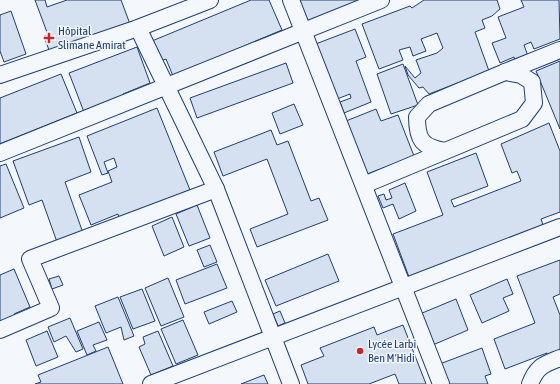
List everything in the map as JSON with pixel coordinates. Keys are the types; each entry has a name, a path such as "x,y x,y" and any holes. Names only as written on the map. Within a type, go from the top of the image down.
{"street":[{"path":"0,75 138,28 210,0"},
{"path":"291,0 302,32 364,185 441,384"},
{"path":"0,153 381,0"},
{"path":"138,28 216,189 292,384"},
{"path":"445,151 431,149 422,142 417,131 417,117 429,104 560,50"},
{"path":"364,185 522,119 534,103 532,82 521,75 505,72"},
{"path":"0,330 52,308 30,259 216,189"},
{"path":"151,384 560,227"},
{"path":"530,384 534,374 541,366 560,358"}],"building":[{"path":"35,0 45,0 47,7 67,0 121,0 130,24 50,53 44,36 48,35"},
{"path":"251,0 269,0 282,30 173,76 166,59 160,61 152,41"},
{"path":"296,0 360,0 304,23"},
{"path":"424,0 497,0 500,9 492,16 482,20 485,28 475,32 489,71 429,94 423,87 419,88 408,75 405,66 415,78 421,73 416,60 437,53 443,48 437,33 421,39 426,51 413,56 410,47 399,50 403,60 379,69 362,24 410,6 412,8"},
{"path":"521,0 559,0 560,39 534,49 531,42 524,45 528,56 515,61 514,57 500,63 492,43 506,38 498,17 524,7"},
{"path":"11,11 26,54 4,62 0,51 0,15"},
{"path":"355,29 366,57 356,61 371,102 344,113 340,102 351,98 350,94 337,99 313,45"},
{"path":"137,47 150,83 123,94 124,96 84,112 69,73"},
{"path":"560,61 560,129 536,71"},
{"path":"286,63 293,83 197,118 190,98"},
{"path":"403,64 418,105 391,114 377,74"},
{"path":"61,74 77,113 0,144 0,98"},
{"path":"294,104 303,125 280,134 272,113"},
{"path":"157,108 190,190 119,217 118,214 91,225 79,195 112,182 108,171 117,167 114,158 104,162 108,173 102,175 87,136"},
{"path":"376,109 381,121 398,115 414,156 367,174 346,121"},
{"path":"549,123 560,151 560,212 541,219 543,225 409,277 393,234 443,215 427,172 476,153 488,186 451,200 454,207 521,181 517,171 512,173 501,144"},
{"path":"271,130 277,145 288,141 311,201 319,198 328,220 257,247 250,229 288,214 267,159 223,176 214,152"},
{"path":"79,137 91,172 65,182 83,233 57,242 42,200 29,205 13,161"},
{"path":"6,164 24,208 0,218 0,166"},
{"path":"405,183 416,211 399,219 393,204 383,208 378,196 384,194 386,200 392,198 389,190"},
{"path":"197,205 210,238 189,246 176,214"},
{"path":"172,217 184,247 164,256 152,226"},
{"path":"210,245 217,262 204,267 197,250"},
{"path":"328,254 339,281 276,306 265,280"},
{"path":"560,260 560,294 553,297 560,315 560,355 549,359 547,353 505,369 494,339 535,323 517,276"},
{"path":"217,264 227,288 185,304 176,280"},
{"path":"14,269 30,307 14,314 15,317 0,323 0,275"},
{"path":"59,276 63,285 52,289 49,279"},
{"path":"168,278 184,317 161,326 145,288"},
{"path":"507,279 513,294 503,298 509,311 482,323 470,295"},
{"path":"142,289 155,321 133,329 120,297"},
{"path":"118,297 134,336 124,340 121,327 106,333 95,306"},
{"path":"456,299 468,330 428,347 415,316"},
{"path":"232,301 237,312 209,324 204,312"},
{"path":"280,311 285,323 278,326 273,314"},
{"path":"70,318 83,349 76,352 66,336 54,342 48,327"},
{"path":"183,320 198,355 176,364 161,329"},
{"path":"99,322 107,340 93,345 96,351 87,355 77,331"},
{"name":"Lycée Larbi Ben M'Hidi","path":"403,325 426,384 399,384 395,374 369,384 308,384 301,365 324,356 320,348 374,327 377,335"},
{"path":"47,331 58,357 36,366 26,340"},
{"path":"158,331 173,366 151,375 139,347 145,344 143,337"},
{"path":"108,347 123,384 35,384 41,382 38,375"},
{"path":"482,348 491,374 485,376 488,384 444,384 437,365"},
{"path":"264,375 268,384 241,384"}],"place":[{"name":"Hôpital Slimane Amirat","path":"49,38"},
{"name":"Lycée Larbi Ben M'Hidi","path":"360,351"}]}
